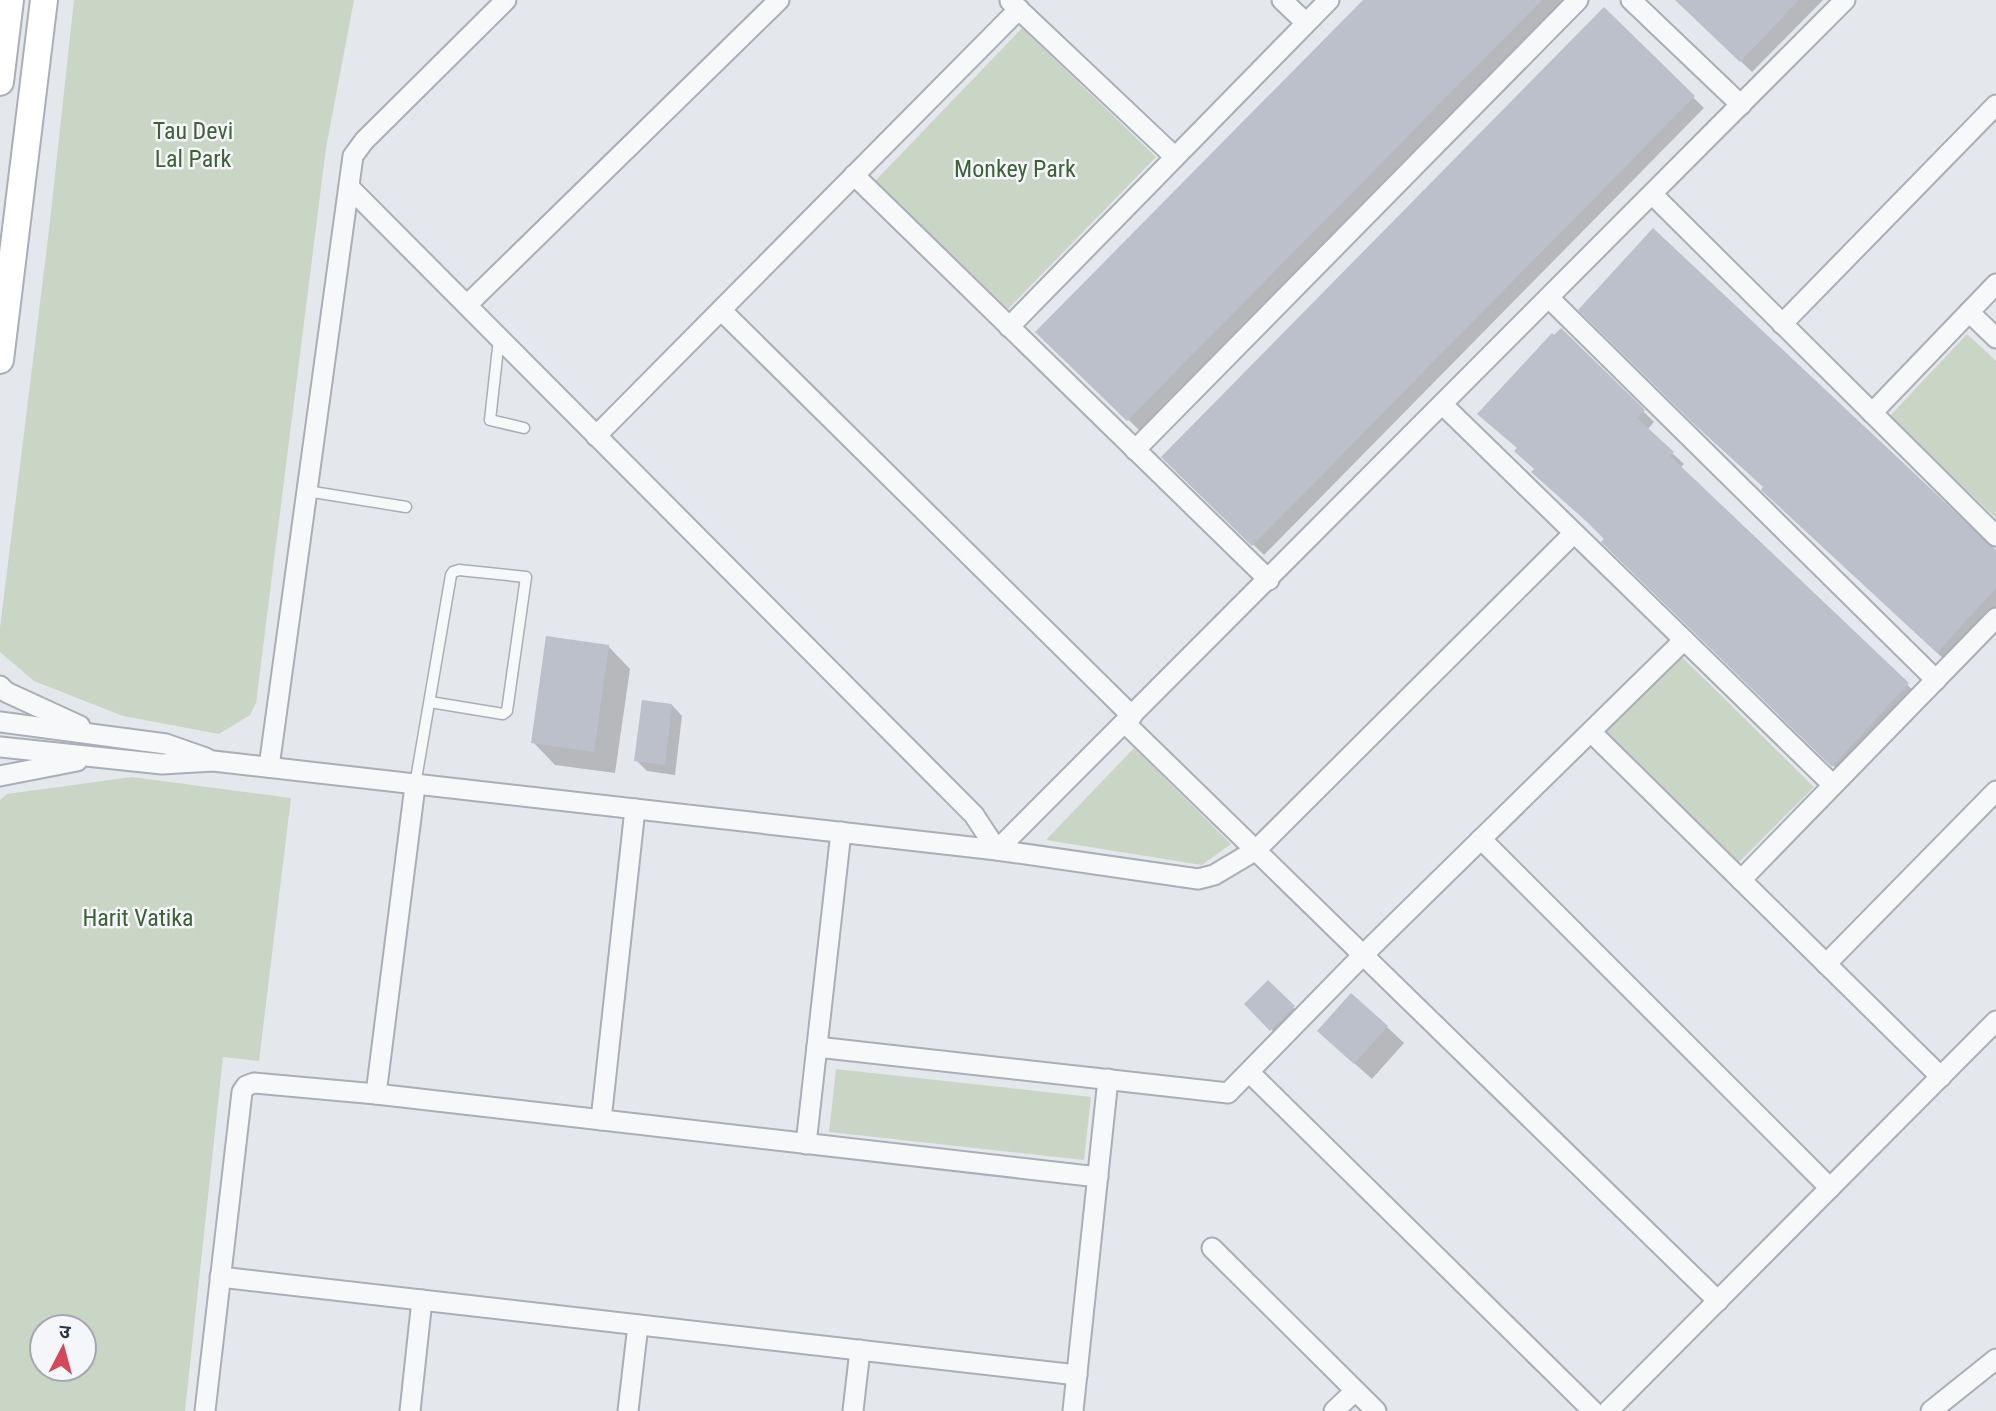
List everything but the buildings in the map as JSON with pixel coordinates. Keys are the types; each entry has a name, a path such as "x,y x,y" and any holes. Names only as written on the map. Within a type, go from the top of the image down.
{"main road":[{"path":"0,82 10,0"},
{"path":"0,360 44,0"}],"street":[{"path":"269,768 353,156 364,141 506,0"},
{"path":"467,305 779,0"},
{"path":"1282,0 1307,23"},
{"path":"1009,327 1329,0"},
{"path":"1135,450 1578,0"},
{"path":"1632,0 1741,105"},
{"path":"997,850 1845,0"},
{"path":"596,436 854,175 1014,5 1175,157"},
{"path":"1782,324 1996,106"},
{"path":"854,175 1269,580"},
{"path":"349,187 974,815 997,850"},
{"path":"1652,194 1996,536"},
{"path":"1872,413 1996,284"},
{"path":"1549,298 1936,680"},
{"path":"721,310 1256,850 1718,1301"},
{"path":"1969,312 1996,338"},
{"path":"1443,405 1833,785"},
{"path":"0,747 162,764 213,761 997,850 1198,878 1214,875 1256,850 1574,533"},
{"path":"1741,880 1996,618"},
{"path":"817,1047 1222,1094 1232,1091 1363,955 1684,640"},
{"path":"0,686 6,692 100,735"},
{"path":"0,722 166,744 213,761"},
{"path":"1591,732 1941,1077"},
{"path":"0,776 99,757"},
{"path":"376,1094 415,786"},
{"path":"1826,964 1996,791"},
{"path":"601,1120 635,809"},
{"path":"806,1144 841,832"},
{"path":"1481,839 1830,1188"},
{"path":"1608,1411 1996,1021"},
{"path":"1249,1072 1593,1411"},
{"path":"1073,1411 1108,1079"},
{"path":"205,1411 242,1092 246,1086 254,1083 376,1094 1098,1177"},
{"path":"1212,1248 1376,1411"},
{"path":"220,1277 1077,1376"},
{"path":"410,1411 422,1300"},
{"path":"628,1411 638,1325"},
{"path":"853,1411 860,1350"},
{"path":"1931,1411 1996,1359"},
{"path":"1334,1411 1355,1391"}],"lane":[{"path":"499,338 490,420 524,428"},
{"path":"307,491 405,507"},
{"path":"415,786 453,572 458,570 526,577 507,711 503,714 430,702"}],"green space":[{"name":"Tau Devi Lal Park","path":"74,0 354,0 326,148 256,703 250,715 219,734 123,716 34,681 0,652 0,628"},
{"name":"Monkey Park","path":"1022,28 1156,157 1008,309 875,181"},
{"path":"1967,334 1996,361 1996,518 1889,417"},
{"path":"1681,656 1814,787 1737,864 1604,734"},
{"path":"1134,748 1231,844 1202,865 1046,840"},
{"name":"Harit Vatika","path":"132,777 291,798 259,1061 223,1057 185,1411 0,1411 0,800 7,794"},
{"path":"836,1069 1091,1097 1084,1160 829,1132"}]}
